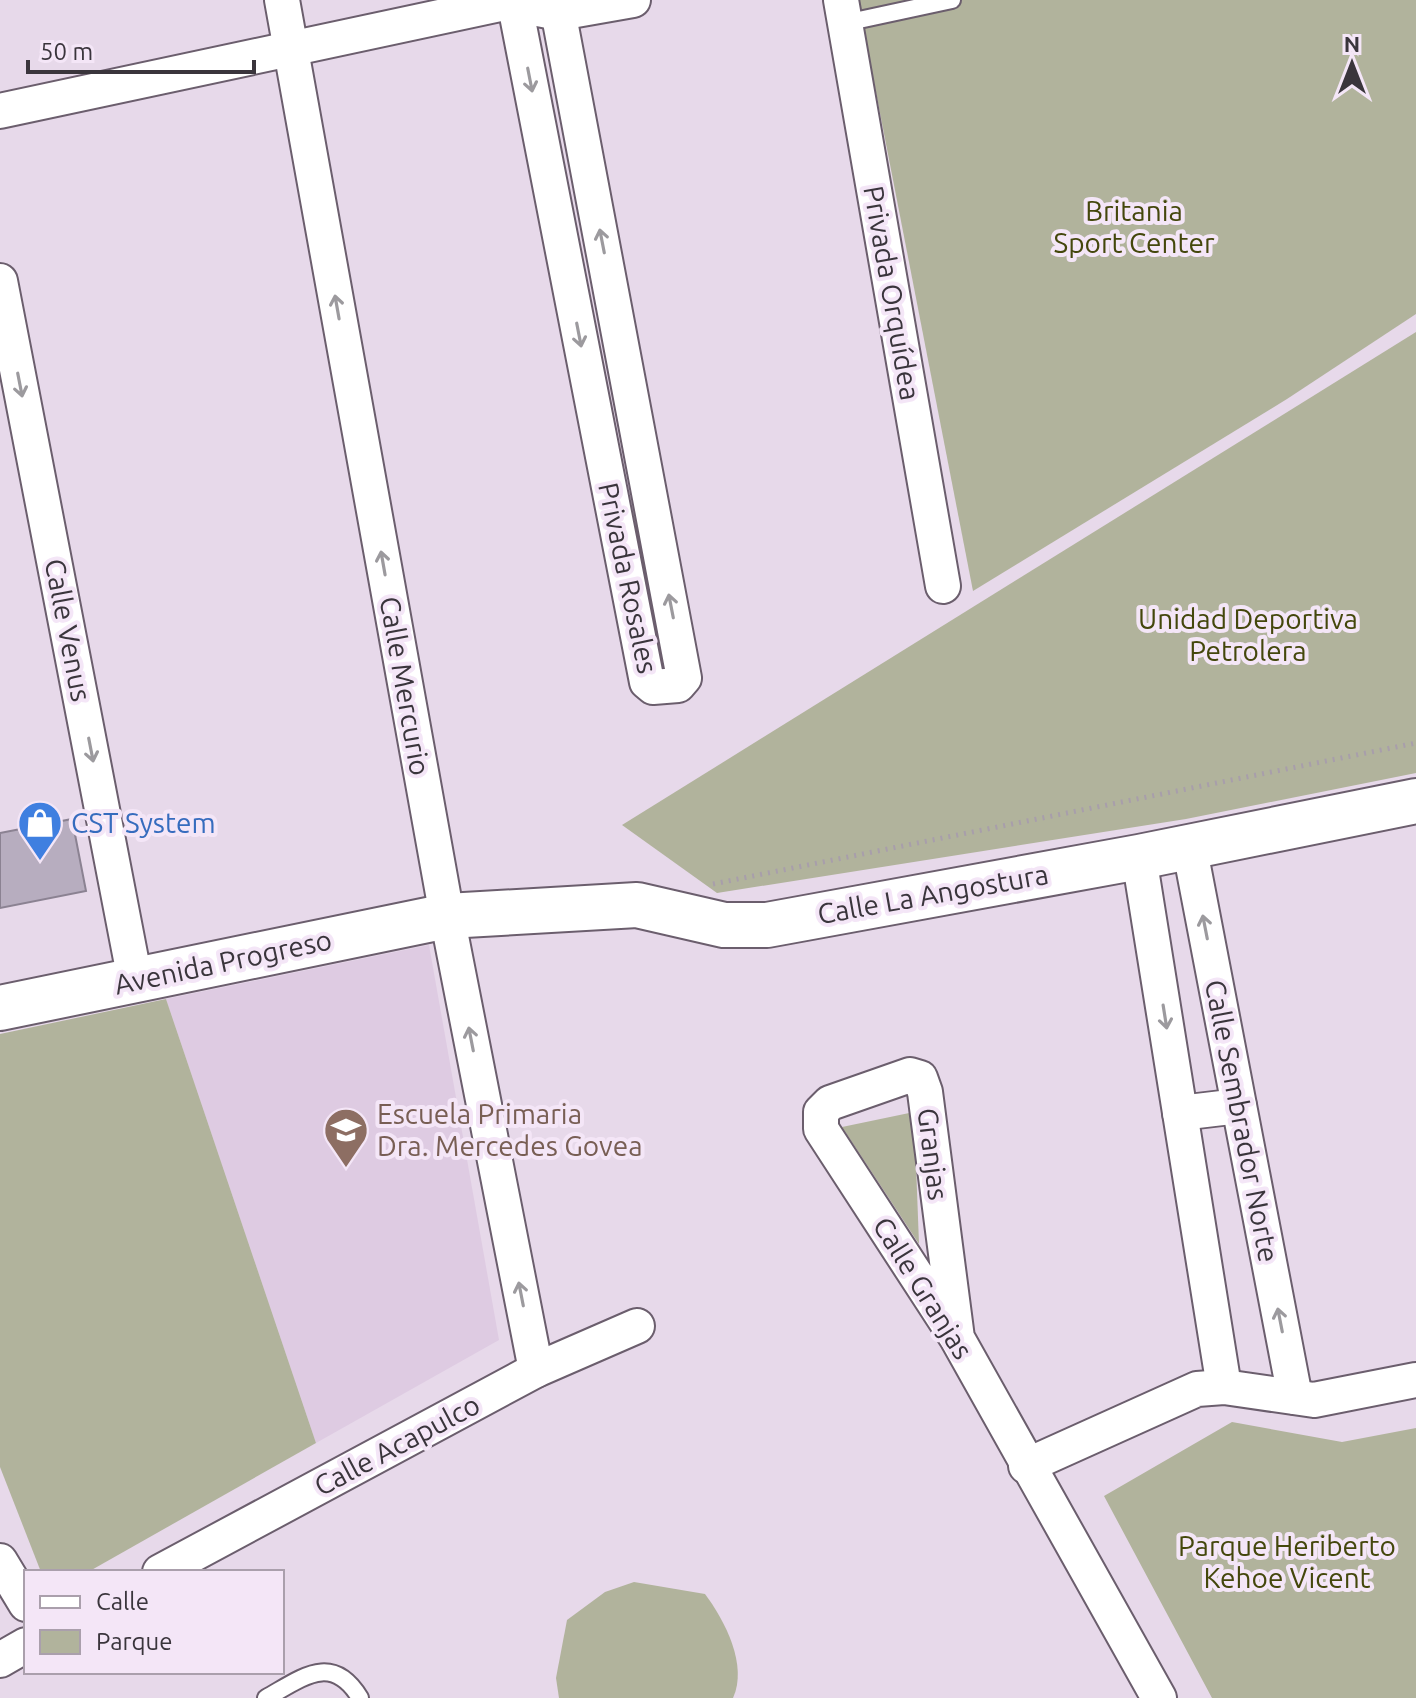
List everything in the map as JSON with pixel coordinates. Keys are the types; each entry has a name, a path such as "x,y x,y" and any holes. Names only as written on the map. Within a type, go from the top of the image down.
{"street":[{"name":"Calle Mercurio","path":"282,0 447,916 536,1370"},
{"path":"0,111 516,1 557,7 633,0"},
{"name":"Privada Rosales","path":"516,1 647,682 653,687 678,685 684,678 557,7"},
{"name":"Privada Orquídea","path":"843,12 943,586"},
{"name":"Calle Venus","path":"0,281 135,980"},
{"name":"Calle La Angostura","path":"447,916 637,905 746,927 1139,857 1416,801"},
{"name":"Calle Sembrador Norte","path":"1189,845 1295,1397"},
{"name":"Calle Sembrador Norte","path":"1139,857 1224,1387"},
{"name":"Avenida Progreso","path":"0,1008 447,916"},
{"name":"Granjas","path":"821,1112 830,1103 910,1075 920,1078 925,1092 957,1338"},
{"path":"1180,1113 1239,1106"},
{"name":"Calle Granjas","path":"821,1112 821,1129 957,1338 1026,1466"},
{"name":"Calle Acapulco","path":"164,1570 536,1370 637,1326"},
{"path":"1159,1698 1026,1466 1179,1394 1197,1389 1224,1387 1295,1397 1332,1398 1416,1380"},
{"path":"0,1561 24,1601"},
{"path":"0,1660 24,1646"}],"lane":[{"path":"843,12 952,0"},
{"path":"266,1698 308,1674 328,1671 349,1679 360,1698"}],"path":[{"path":"703,886 1416,743"}],"shaded area":[{"name":"Escuela Primaria Dra. Mercedes Govea","path":"429,945 499,1340 316,1443 166,999"}],"green space":[{"name":"Britania Sport Center","path":"858,0 1416,0 1416,314 1287,399 973,591"},
{"name":"Unidad Deportiva Petrolera","path":"1416,332 1416,773 1186,819 717,893 622,825"},
{"path":"166,999 316,1443 92,1570 40,1570 0,1467 0,1034"},
{"path":"914,1112 919,1244 842,1127"},
{"name":"Parque Heriberto Kehoe Vicent","path":"1232,1422 1342,1442 1416,1428 1416,1698 1212,1698 1104,1496"},
{"path":"634,1582 705,1594 727,1630 736,1658 738,1672 733,1698 559,1698 556,1678 567,1620 605,1592"}],"building":[{"name":"CST System","path":"72,819 86,891 0,908 0,833"}],"place":[{"name":"CST System","path":"40,862"},
{"name":"Escuela Primaria Dra. Mercedes Govea","path":"346,1169"}]}
